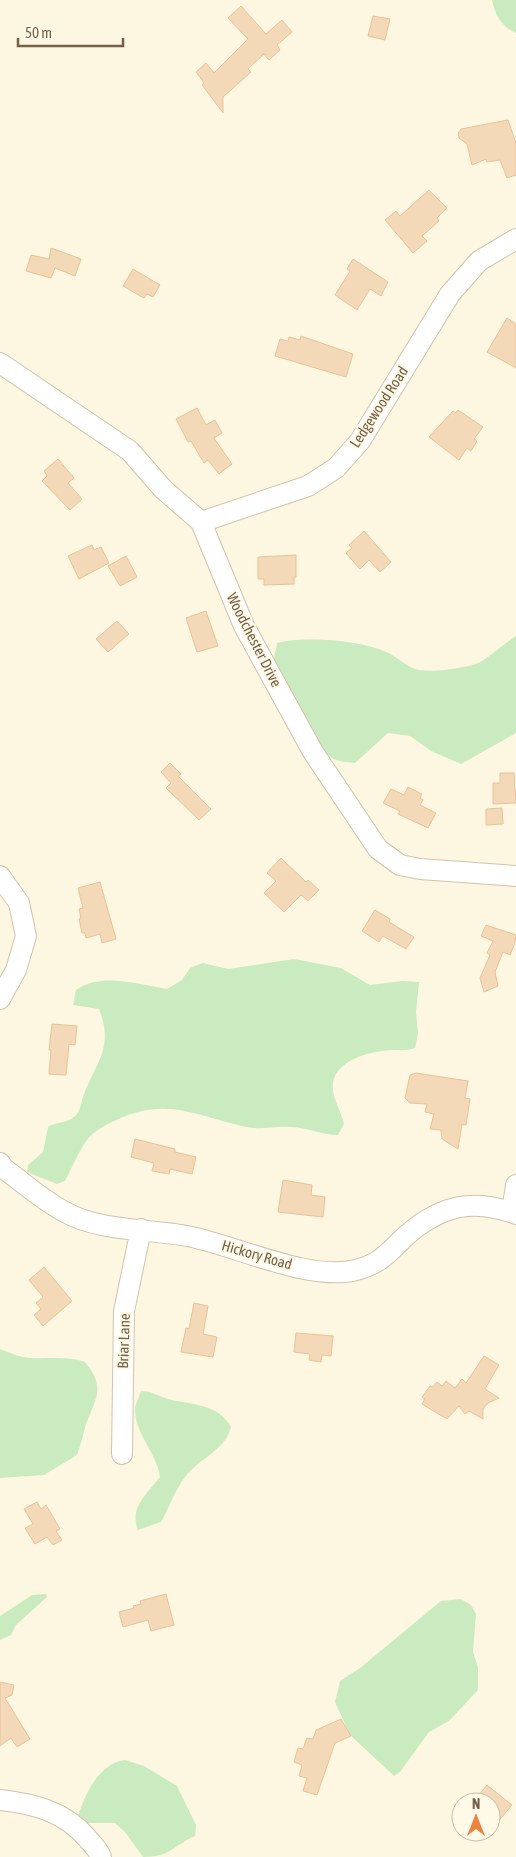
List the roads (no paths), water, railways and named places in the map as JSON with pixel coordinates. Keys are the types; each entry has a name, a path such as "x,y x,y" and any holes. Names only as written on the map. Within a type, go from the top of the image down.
{"street":[{"name":"Ledgewood Road","path":"201,522 308,486 336,468 360,441 450,294 479,261 516,239"},
{"name":"Woodchester Drive","path":"0,363 130,451 164,489 201,522 244,626 313,752 378,849 400,865 420,869 516,876"},
{"path":"0,876 19,903 26,936 16,970 0,998"},
{"name":"Hickory Road","path":"1,1167 65,1212 91,1222 188,1237 293,1266 329,1272 355,1270 383,1259 408,1234 440,1212 464,1205 482,1205 514,1213"},
{"path":"514,1213 516,1185"},
{"name":"Briar Lane","path":"122,1454 124,1311 141,1229"},
{"path":"0,1800 21,1802 54,1811 76,1825 101,1857"}]}
